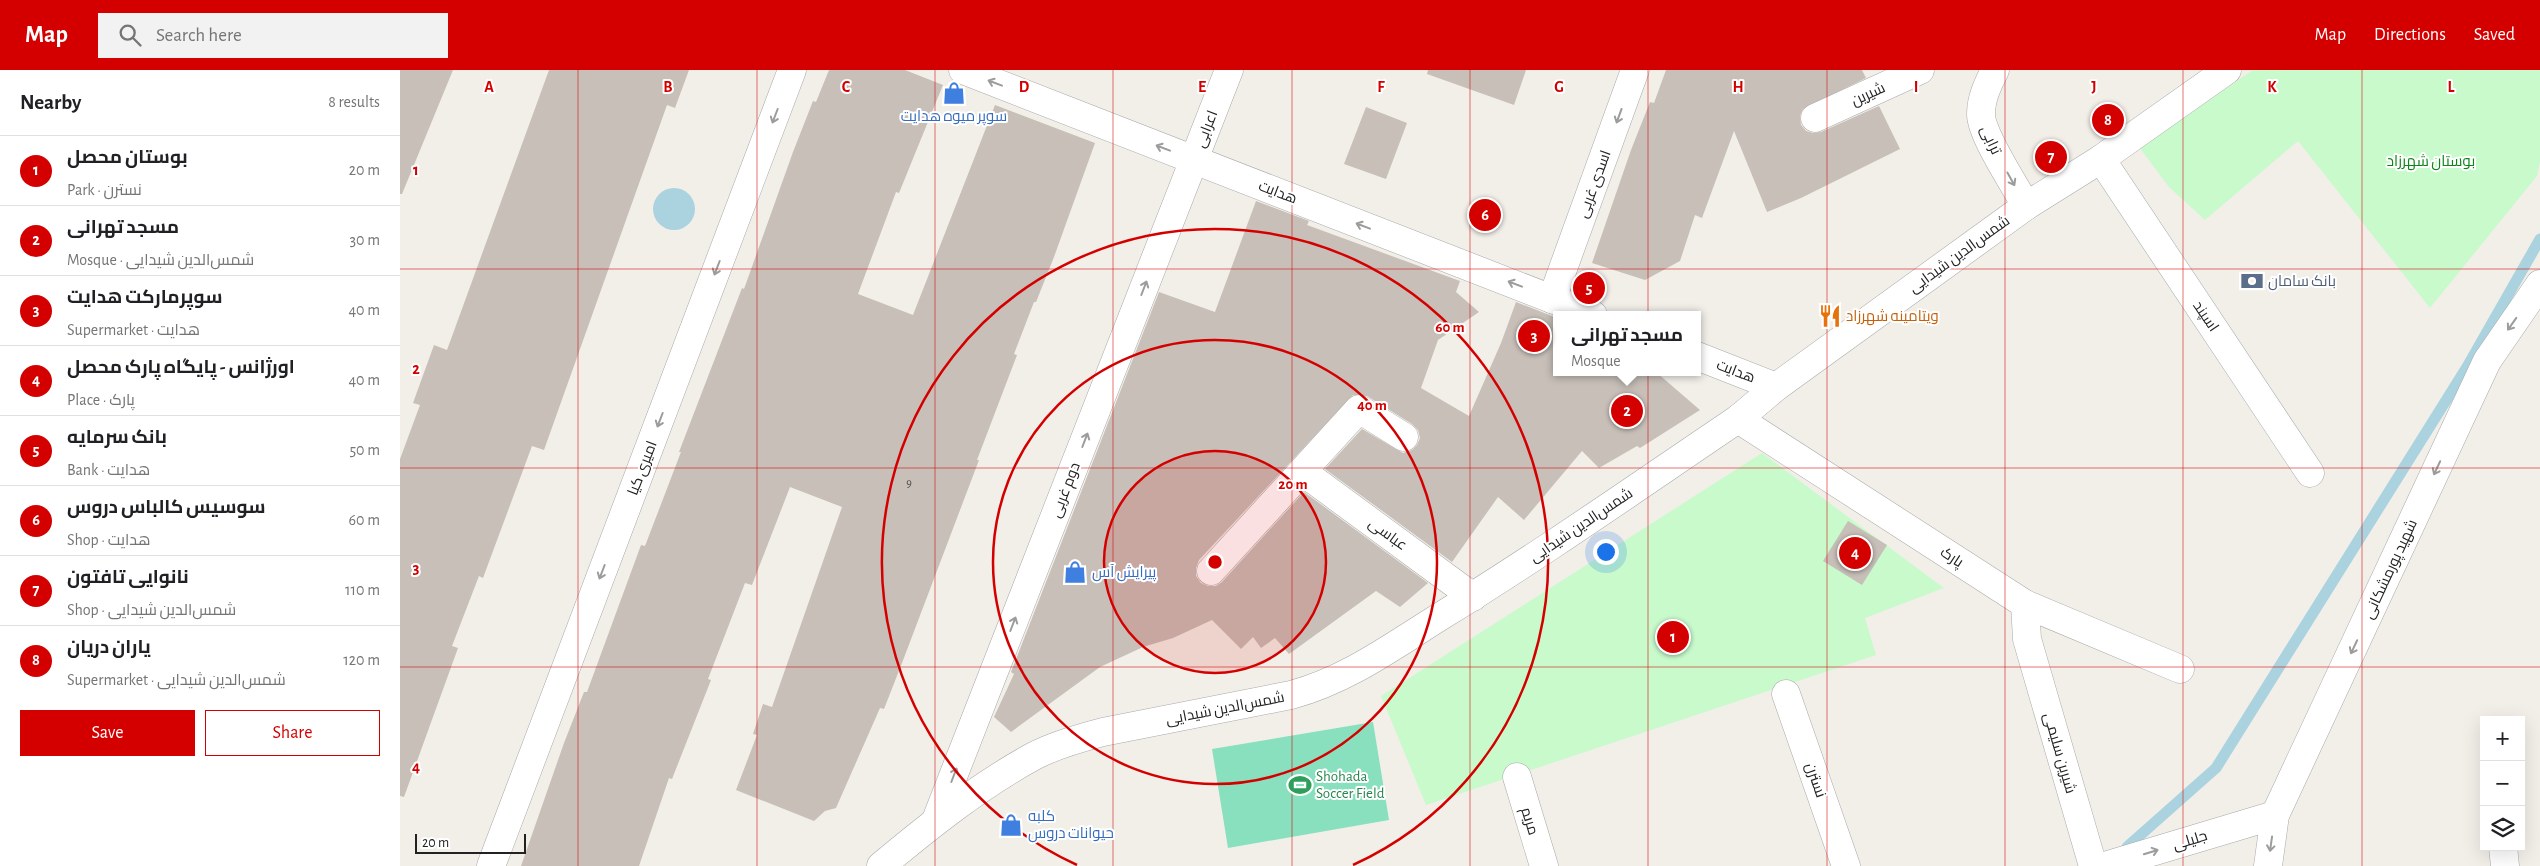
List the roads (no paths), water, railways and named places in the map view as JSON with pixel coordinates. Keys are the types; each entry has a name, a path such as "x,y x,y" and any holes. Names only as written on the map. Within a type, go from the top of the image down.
{"street":[{"name":"امیری کیا","path":"491,866 792,70"},
{"name":"هدایت","path":"962,70 1583,311"},
{"name":"اعرابی","path":"1194,160 1229,70"},
{"name":"اسدی غربی","path":"1552,299 1635,70"},
{"name":"شیرین","path":"1815,118 1920,70"},
{"name":"ترابی","path":"1995,70 1984,93 1981,116 1985,131 2026,206"},
{"name":"شمس‌الدین شیدایی","path":"881,866 936,820 1034,756 1074,740 1318,688 1345,676 1473,596 1738,419 1776,387 2026,206 2101,159 2227,70"},
{"name":"اسپند","path":"2101,159 2310,474"},
{"name":"دوم غربی","path":"936,820 1194,160"},
{"name":"شهید پورمشکانی","path":"2268,866 2275,814 2487,361 2540,284"},
{"name":"هدایت","path":"1701,358 1776,387"},
{"path":"1211,571 1359,409 1404,436"},
{"name":"پارک","path":"1738,419 2025,604 2180,669"},
{"name":"عباسی","path":"1303,472 1473,596"},
{"name":"شیرین سلیمی","path":"2025,604 2027,639 2093,866"},
{"name":"نسترن","path":"1786,694 1846,866"},
{"name":"مریم","path":"1517,777 1544,866"},
{"name":"جلیلی","path":"2105,866 2275,814"},
{"path":"2503,851 2505,866"}],"water":[{"path":"678,188 686,191 692,197 695,209 692,221 686,227 670,230 662,227 656,221 653,205 656,197 662,191"}],"waterway":[{"path":"2121,856 2128,846 2216,768 2467,367 2540,239"}],"place":[{"name":"سوپر میوه هدایت","path":"954,93"},
{"name":"یاران دریان","path":"2108,120"},
{"name":"نانوایی تافتون","path":"2051,157"},
{"name":"سوسیس کالباس دروس","path":"1485,215"},
{"name":"بانک سامان","path":"2252,281"},
{"name":"بانک سرمایه","path":"1589,288"},
{"name":"ویتامینه شهرزاد","path":"1830,316"},
{"name":"سوپرمارکت هدایت","path":"1534,336"},
{"name":"مسجد تهرانی","path":"1627,411"},
{"name":"اورژانس - پایگاه پارک محصل","path":"1855,553"},
{"name":"پیرایش آس","path":"1075,572"},
{"name":"بوستان محصل","path":"1673,637"},
{"name":"Shohada Soccer Field","path":"1300,785"},
{"name":"کلبه حیوانات دروس","path":"1011,825"}],"park label":[{"name":"بوستان شهرزاد","path":"2431,161"}]}
